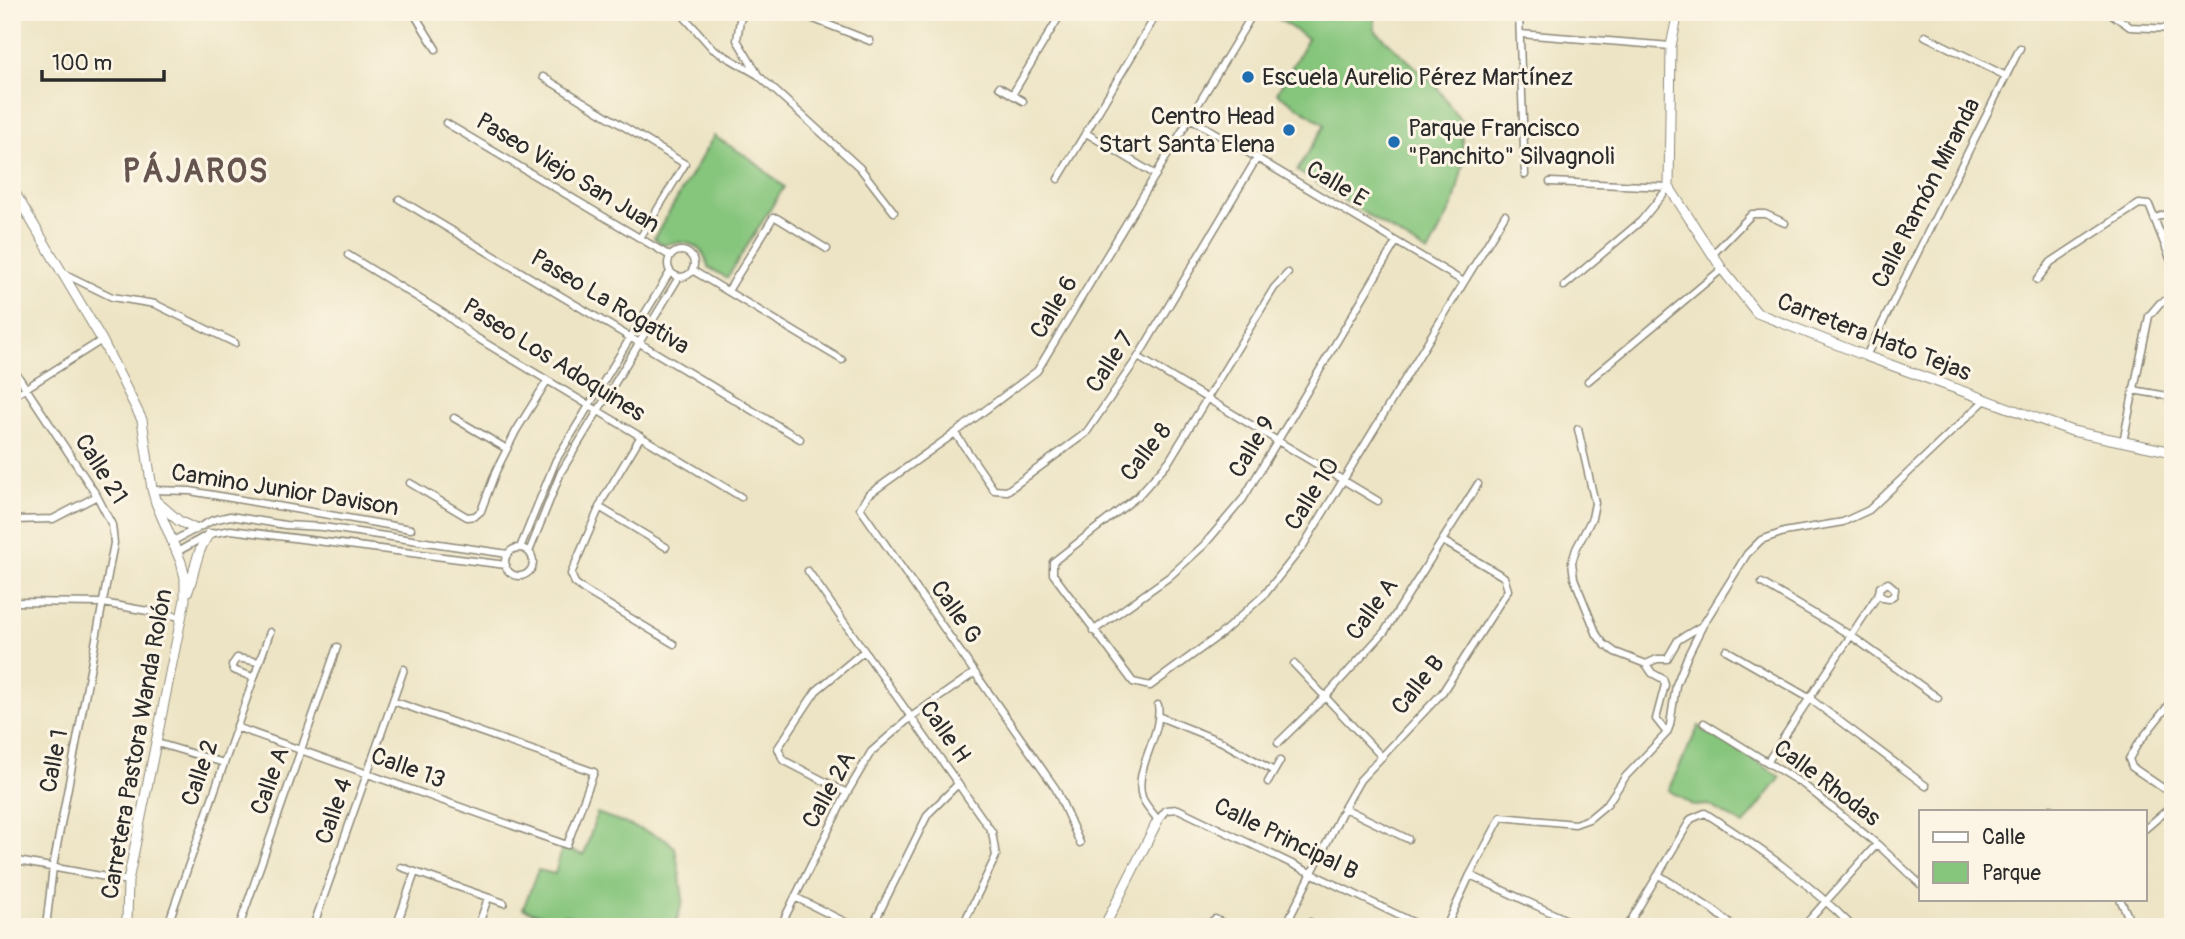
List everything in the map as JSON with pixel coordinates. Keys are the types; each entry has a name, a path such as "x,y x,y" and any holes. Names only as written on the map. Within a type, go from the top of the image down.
{"street":[{"path":"680,12 713,49 758,75 860,168 894,212"},
{"path":"746,12 740,20 737,40 758,75"},
{"path":"796,12 870,41"},
{"path":"1012,95 1062,12"},
{"path":"1058,179 1158,12"},
{"name":"Calle 6","path":"955,433 1037,371 1254,12"},
{"path":"1564,286 1641,220 1669,187 1671,46 1678,12"},
{"path":"2109,12 2130,27 2173,29"},
{"path":"416,14 436,49"},
{"path":"1519,15 1525,175"},
{"path":"1520,34 1671,46"},
{"path":"1925,36 2006,76"},
{"name":"Calle Ramón Miranda","path":"1866,356 2020,48"},
{"path":"543,77 685,164 640,238"},
{"path":"999,87 1023,100"},
{"name":"Calle E","path":"1190,118 1464,282"},
{"name":"Paseo Viejo San Juan","path":"446,123 670,256"},
{"path":"1086,133 1156,175"},
{"name":"Calle 7","path":"955,433 994,490 1007,491 1086,433 1138,357 1256,158"},
{"path":"1550,182 1669,187"},
{"name":"Carretera Hato Tejas","path":"1669,187 1712,255 1757,313 2072,431 2173,452"},
{"name":"Carretera Pastora Wanda Rolón","path":"12,188 102,340 142,420 154,495 186,578 185,599 128,881 129,927"},
{"name":"Paseo La Rogativa","path":"400,199 800,439"},
{"path":"2037,281 2051,261 2139,204 2149,205 2173,266"},
{"path":"2155,218 2173,212"},
{"path":"1712,255 1752,214 1765,214 1785,223"},
{"name":"Calle 10","path":"1093,631 1133,682 1150,686 1221,634 1265,594 1303,546 1505,215"},
{"path":"728,291 773,218 827,249"},
{"path":"1486,228 1494,233"},
{"name":"Calle 9","path":"1093,631 1169,577 1204,545 1243,499 1396,242"},
{"name":"Paseo Viejo San Juan","path":"670,272 670,256 679,250 688,252 694,259 692,270 842,360"},
{"name":"Paseo Los Adoquines","path":"348,256 443,313 472,335 741,497"},
{"path":"1588,381 1722,269"},
{"path":"173,541 213,520 230,516 508,554 520,548 548,477 670,272 679,277 688,275 692,270"},
{"name":"Calle 8","path":"1093,631 1053,574 1053,562 1138,496 1169,461 1274,288 1289,272"},
{"path":"65,275 112,297 155,304 235,343"},
{"path":"177,552 209,534 231,530 506,565 515,575 528,572 533,564 529,552 561,472 679,277"},
{"path":"2123,442 2149,316 2160,303 2173,297"},
{"path":"12,397 102,340"},
{"path":"1138,357 1378,501"},
{"name":"Calle 21","path":"12,367 97,496 112,525 114,542 103,603"},
{"path":"410,482 467,517 475,516 481,511 507,449 547,380"},
{"path":"2133,390 2173,397"},
{"path":"1446,927 1469,875 1501,817 1575,824 1589,819 1607,804 1626,776 1667,733 1676,685 1703,625 1747,554 1761,540 1784,532 1843,522 1869,510 1984,400"},
{"path":"454,418 507,449"},
{"path":"1578,429 1595,503 1592,518 1576,549 1574,578 1597,635 1604,644 1615,652 1646,664 1652,673 1663,679 1665,685 1656,716 1657,722 1667,733"},
{"name":"Calle G","path":"955,433 868,495 860,508 1056,789 1080,843"},
{"path":"641,436 599,507 571,574 575,583 674,644"},
{"name":"Calle A","path":"1278,743 1325,697 1385,631 1478,484"},
{"name":"Camino Junior Davison","path":"154,495 190,491 411,529"},
{"path":"154,495 179,521 195,529"},
{"path":"12,520 53,519 97,496"},
{"path":"599,507 666,547"},
{"path":"185,599 195,573 199,552 209,534"},
{"name":"Calle B","path":"1311,873 1360,780 1442,693 1508,590 1504,577 1443,541"},
{"path":"520,548 529,552"},
{"path":"506,565 508,554"},
{"name":"Calle H","path":"808,571 992,832 996,856 962,927"},
{"path":"1762,583 1850,635 1938,698"},
{"path":"1768,761 1879,593"},
{"path":"12,602 103,603 181,617"},
{"name":"Calle 1","path":"46,927 53,867 103,603"},
{"path":"1646,664 1667,659 1678,640 1703,625"},
{"name":"Calle 2","path":"167,927 270,632"},
{"name":"Calle A","path":"239,927 337,647"},
{"path":"1726,650 1809,698 1926,786"},
{"path":"847,793 783,760 778,748 816,691 864,651"},
{"path":"253,677 233,670 232,665 237,658 259,662"},
{"path":"1294,664 1382,757"},
{"name":"Calle 4","path":"313,927 404,669"},
{"name":"Calle 2A","path":"781,925 847,793 871,752 911,718 974,673"},
{"name":"Calle 13","path":"236,727 567,845 594,772 393,701"},
{"path":"2171,702 2129,759 2132,767 2173,795"},
{"path":"1104,927 1158,820 1143,799 1140,784 1160,718 1158,705"},
{"path":"1160,718 1222,742 1274,771"},
{"name":"Calle Rhodas","path":"1704,723 1804,785 1877,844 1919,883"},
{"path":"156,743 224,763"},
{"path":"1268,782 1280,761"},
{"path":"872,927 928,814 958,783"},
{"path":"2146,828 2173,805"},
{"name":"Calle Principal B","path":"1158,820 1166,810 1178,808 1423,927"},
{"path":"1344,808 1408,839"},
{"path":"1627,927 1691,819 1705,814 1761,848 1826,901 1853,927"},
{"path":"1803,927 1877,844"},
{"path":"12,860 128,881"},
{"path":"401,867 504,904"},
{"path":"396,927 415,872"},
{"path":"1285,927 1311,873"},
{"path":"1469,875 1582,927"},
{"path":"1659,876 1716,912 1734,927"},
{"path":"795,897 855,927"},
{"path":"478,927 488,898"},
{"path":"2120,900 2133,927"},
{"path":"1204,927 1216,919 1231,927"},
{"path":"1310,922 1319,927"}],"green space":[{"path":"1268,12 1374,12 1375,30 1437,87 1460,120 1464,161 1454,203 1428,253 1297,171 1325,125 1277,93 1308,39"},
{"path":"714,136 751,159 784,187 727,278 708,267 698,248 685,243 663,245 654,238"},
{"path":"1699,726 1781,777 1744,825 1708,805 1694,806 1668,790"},
{"path":"597,813 666,839 675,848 683,900 675,927 600,927 564,914 559,921 523,909 538,870 555,874 562,848 584,855"}],"place":[{"name":"Escuela Aurelio Pérez Martínez","path":"1248,77"},
{"name":"Centro Head Start Santa Elena","path":"1289,130"},
{"name":"Parque Francisco \"Panchito\" Silvagnoli","path":"1394,142"}],"district":[{"name":"PÁJAROS","path":"196,172"}]}
